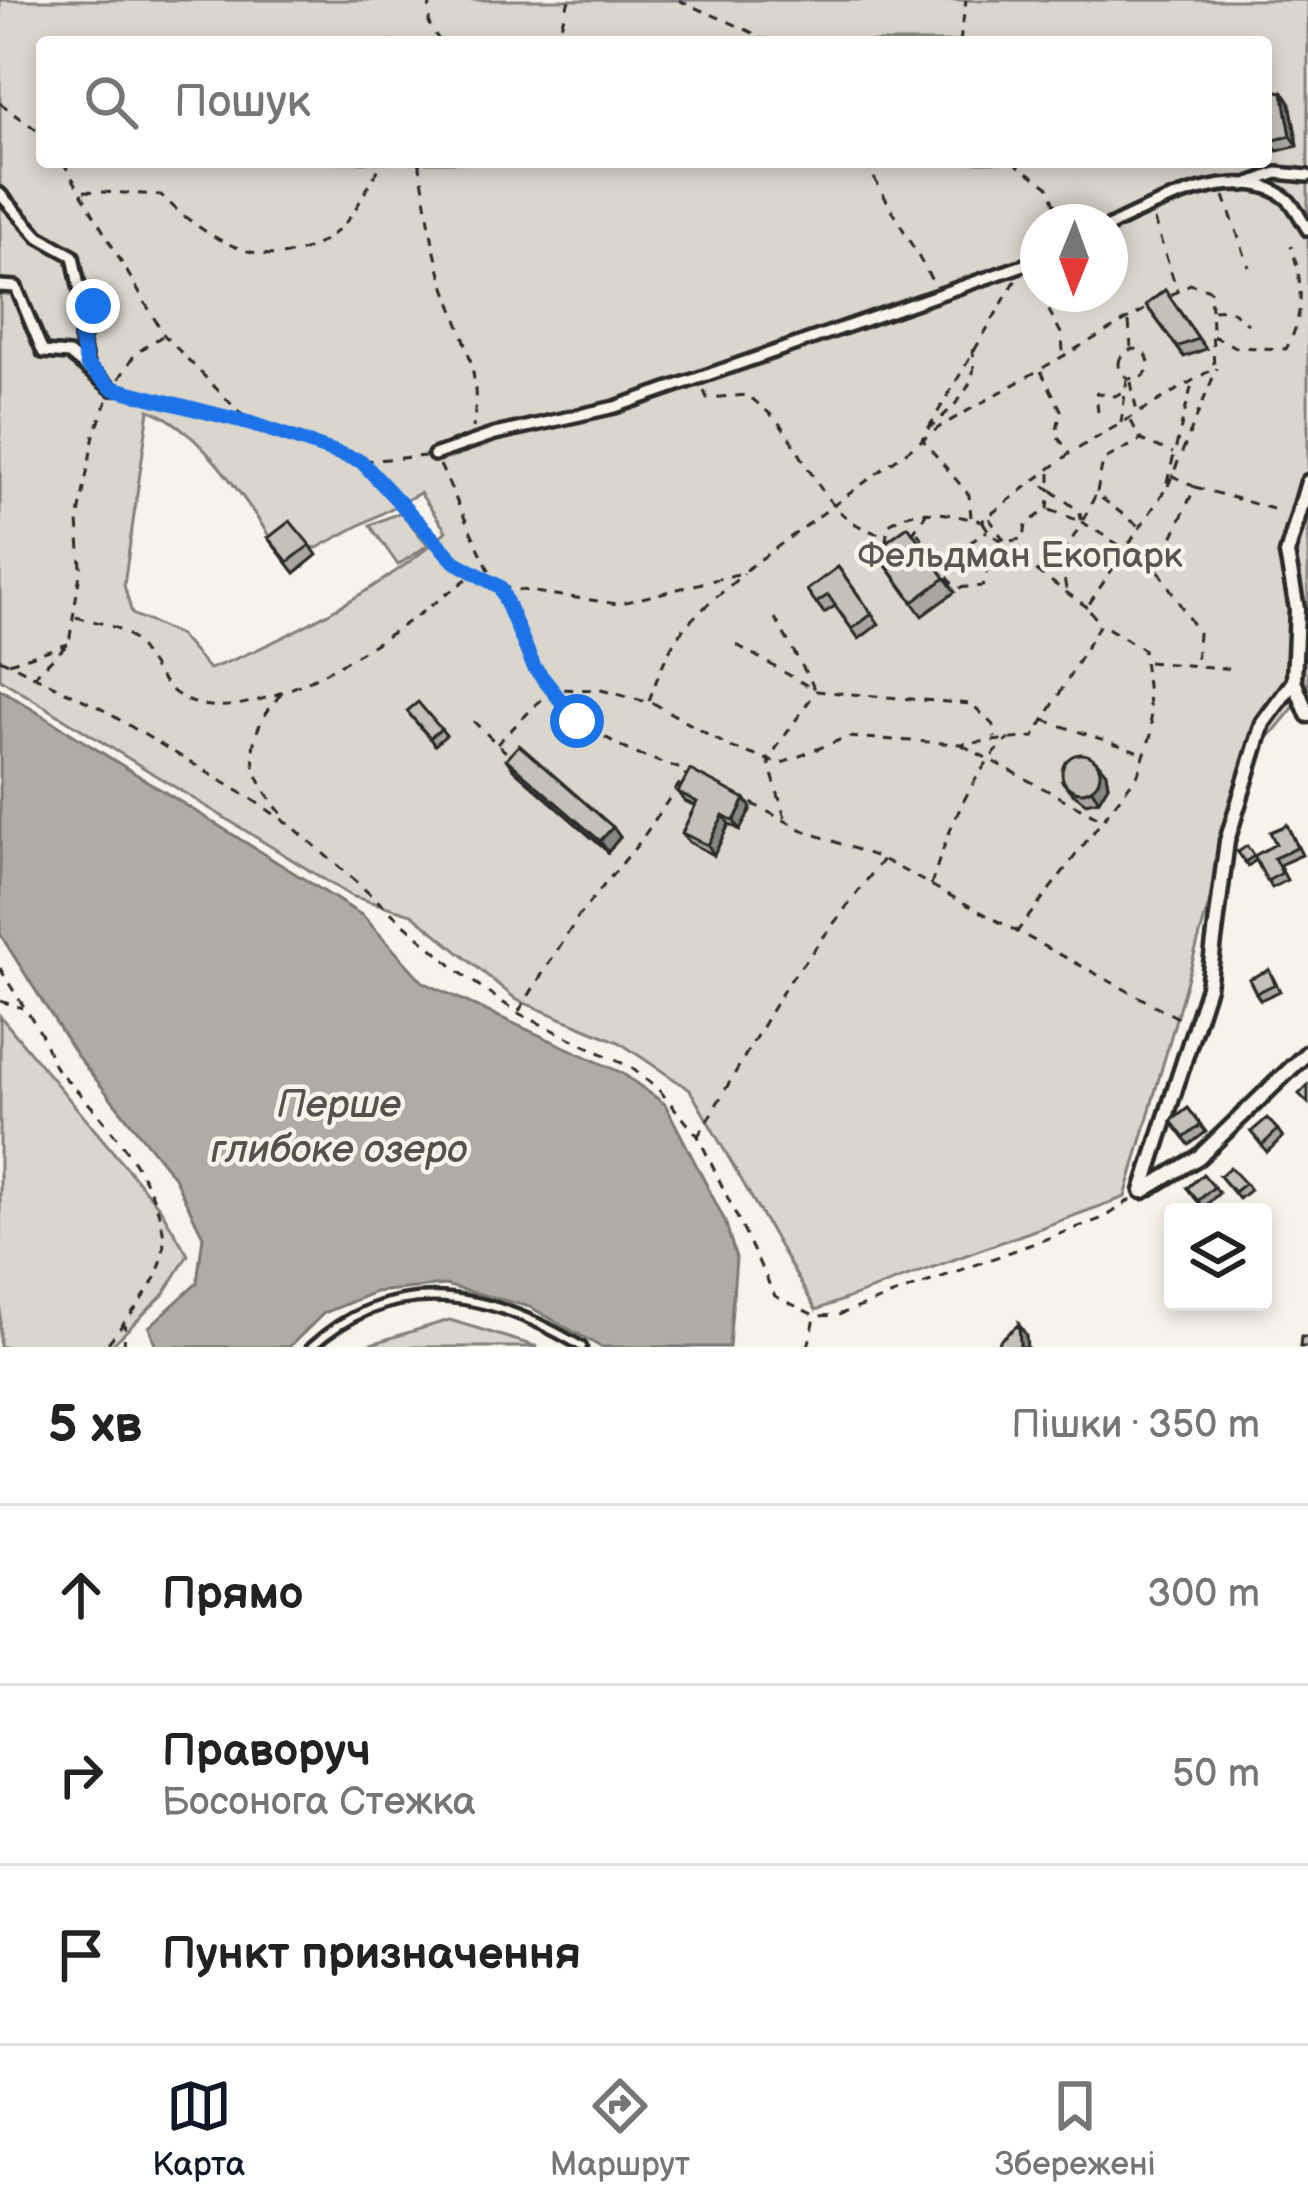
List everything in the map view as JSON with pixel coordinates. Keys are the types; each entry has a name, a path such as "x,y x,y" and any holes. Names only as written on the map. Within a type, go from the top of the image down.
{"street":[{"path":"1241,186 1277,172 1308,176"},
{"path":"1128,217 1220,186 1241,186 1286,198 1308,230"},
{"path":"0,194 39,237 73,256 81,296 93,306 93,324 81,338 87,365"},
{"path":"434,454 615,407 1020,266"},
{"path":"0,286 16,287 43,352 69,354 112,388"},
{"path":"1308,482 1288,554 1297,609 1294,681 1308,715"},
{"path":"1142,1191 1208,987 1227,842 1263,723 1294,681"},
{"path":"1142,1191 1198,1157 1308,1052"}],"lane":[{"path":"311,1347 343,1318 388,1303 452,1294 543,1323 582,1347"}],"path":[{"path":"430,0 428,24 436,36"},
{"path":"558,36 569,0"},
{"path":"679,0 716,21 762,36"},
{"path":"961,36 966,0"},
{"path":"0,103 36,130"},
{"path":"67,168 164,334 250,423"},
{"path":"82,191 161,195 191,225 263,257 304,248 344,224 362,188 379,168"},
{"path":"420,168 438,266 460,317 477,385 471,442"},
{"path":"868,168 939,294"},
{"path":"1022,168 1048,186 1055,204"},
{"path":"1220,186 1249,267"},
{"path":"1149,207 1177,291"},
{"path":"1212,336 1236,347 1286,349 1299,309 1301,275 1292,246"},
{"path":"922,440 1020,271"},
{"path":"361,461 455,562 500,587 618,604 742,573 922,440 1177,291 1199,284 1210,290 1214,368"},
{"path":"1211,310 1229,309 1248,324"},
{"path":"1050,312 1063,334 1063,356"},
{"path":"1128,319 1131,349 1119,362 1129,378 1138,414"},
{"path":"33,677 70,643 76,616 78,521 94,435 112,388 135,354 164,334"},
{"path":"926,430 969,385 977,366 972,347"},
{"path":"1129,378 1144,375 1149,362 1143,352 1131,349"},
{"path":"982,521 1070,454 1220,367 1178,455"},
{"path":"1040,370 1061,410 1056,434 1070,454"},
{"path":"699,377 707,398 748,394 779,423 831,505 855,529 883,535"},
{"path":"1121,424 1129,378"},
{"path":"1087,607 1172,475 1192,383"},
{"path":"112,388 250,423 361,461 434,454 534,667 577,721 633,753 687,771 785,820 883,859 1193,1025"},
{"path":"1098,412 1096,393 1115,396 1124,391"},
{"path":"1130,419 1141,440 1178,455"},
{"path":"1183,427 1190,429"},
{"path":"922,440 969,495 971,519"},
{"path":"1066,589 1061,560 1096,494 1103,460 1141,440"},
{"path":"1048,509 1052,468"},
{"path":"1172,475 1196,487 1273,509"},
{"path":"1034,481 1079,512 1082,522"},
{"path":"1158,569 1196,487"},
{"path":"1096,494 1142,528"},
{"path":"883,535 902,514 927,512 982,521 995,538 1006,543 1024,538 1026,524 1048,509"},
{"path":"1048,509 1082,522 1158,569 1198,633 1196,667"},
{"path":"883,535 886,542 916,530 927,512"},
{"path":"988,516 1014,555 1066,589 1100,623 1143,649 1152,732 1138,774 1016,933"},
{"path":"916,530 955,588 983,586 995,538"},
{"path":"939,563 988,530"},
{"path":"649,703 668,649 693,613 758,561"},
{"path":"76,616 126,632 157,677 190,702 241,706 307,686 475,573"},
{"path":"775,618 816,691"},
{"path":"497,744 552,689 601,690 649,703 730,747 780,764 848,737 960,744 1034,736 1100,623"},
{"path":"8,663 70,643"},
{"path":"737,645 816,691 972,704 993,725 995,740"},
{"path":"0,659 167,747 292,826"},
{"path":"1144,662 1236,669"},
{"path":"768,760 816,691"},
{"path":"281,694 254,734 253,765 260,790 292,826 412,934 518,1012 632,1068 661,1091 698,1136 775,1296 816,1316 838,1315 1106,1217 1142,1191"},
{"path":"1043,720 1145,754"},
{"path":"473,721 509,755"},
{"path":"931,885 947,830 957,823 987,757 1011,738"},
{"path":"960,744 1103,820"},
{"path":"768,760 785,820"},
{"path":"518,1012 580,914 640,843 687,771"},
{"path":"698,1136 786,986 883,859"},
{"path":"0,968 57,1071 78,1085 112,1126 142,1177 160,1224 164,1250 156,1279 105,1347"},
{"path":"0,1001 24,1008"},
{"path":"808,1347 816,1316"},
{"path":"124,1347 125,1321"}],"green space":[{"name":"Фельдман Екопарк","path":"0,0 1308,0 1308,690 1250,760 1125,1197 816,1310 690,1090 619,1042 517,1000 412,914 351,896 0,679","holes":["149,410 201,446 271,539 317,548 420,493 446,531 398,570 334,610 209,669 179,635 132,614 124,585"]},
{"path":"401,512 428,545 398,565 370,525"},
{"path":"0,1016 160,1208 188,1255 164,1294 110,1347 0,1347"},
{"path":"450,1320 538,1347 361,1347"}],"water":[{"name":"Перше глибоке озеро","path":"0,689 363,916 423,982 622,1073 665,1104 725,1221 736,1258 729,1347 601,1347 530,1307 445,1285 375,1292 324,1313 289,1347 156,1347 149,1327 197,1283 203,1236 174,1177 77,1056 0,934"}],"building":[{"path":"1272,90 1283,92 1291,136 1272,141"},
{"path":"1165,290 1198,339 1177,347 1146,305"},
{"path":"290,521 310,545 288,562 268,538"},
{"path":"908,526 945,578 913,602 875,550"},
{"path":"838,567 872,614 852,629 828,595 816,603 807,590"},
{"path":"418,702 441,729 430,738 407,711"},
{"path":"519,745 613,827 600,841 506,759"},
{"path":"1081,754 1094,760 1100,773 1094,786 1081,792 1068,786 1062,773 1068,760"},
{"path":"690,770 745,799 734,821 723,815 708,845 682,833 697,802 678,792"},
{"path":"1287,825 1297,848 1274,858 1282,873 1267,881 1254,856 1276,844 1270,832"},
{"path":"1247,846 1254,856 1245,862 1238,852"},
{"path":"1269,970 1275,984 1256,993 1249,979"},
{"path":"1188,1108 1201,1125 1184,1138 1171,1121"},
{"path":"1267,1118 1278,1130 1262,1145 1251,1132"},
{"path":"1230,1167 1245,1183 1234,1192 1220,1176"},
{"path":"1203,1174 1214,1187 1198,1201 1187,1188"},
{"path":"1019,1324 1020,1347 998,1347 1000,1340"}],"route":[{"path":"93,306 93,324 81,338 87,365 112,388 219,419 250,423 361,461 455,562 500,587 534,667 577,721"}]}
